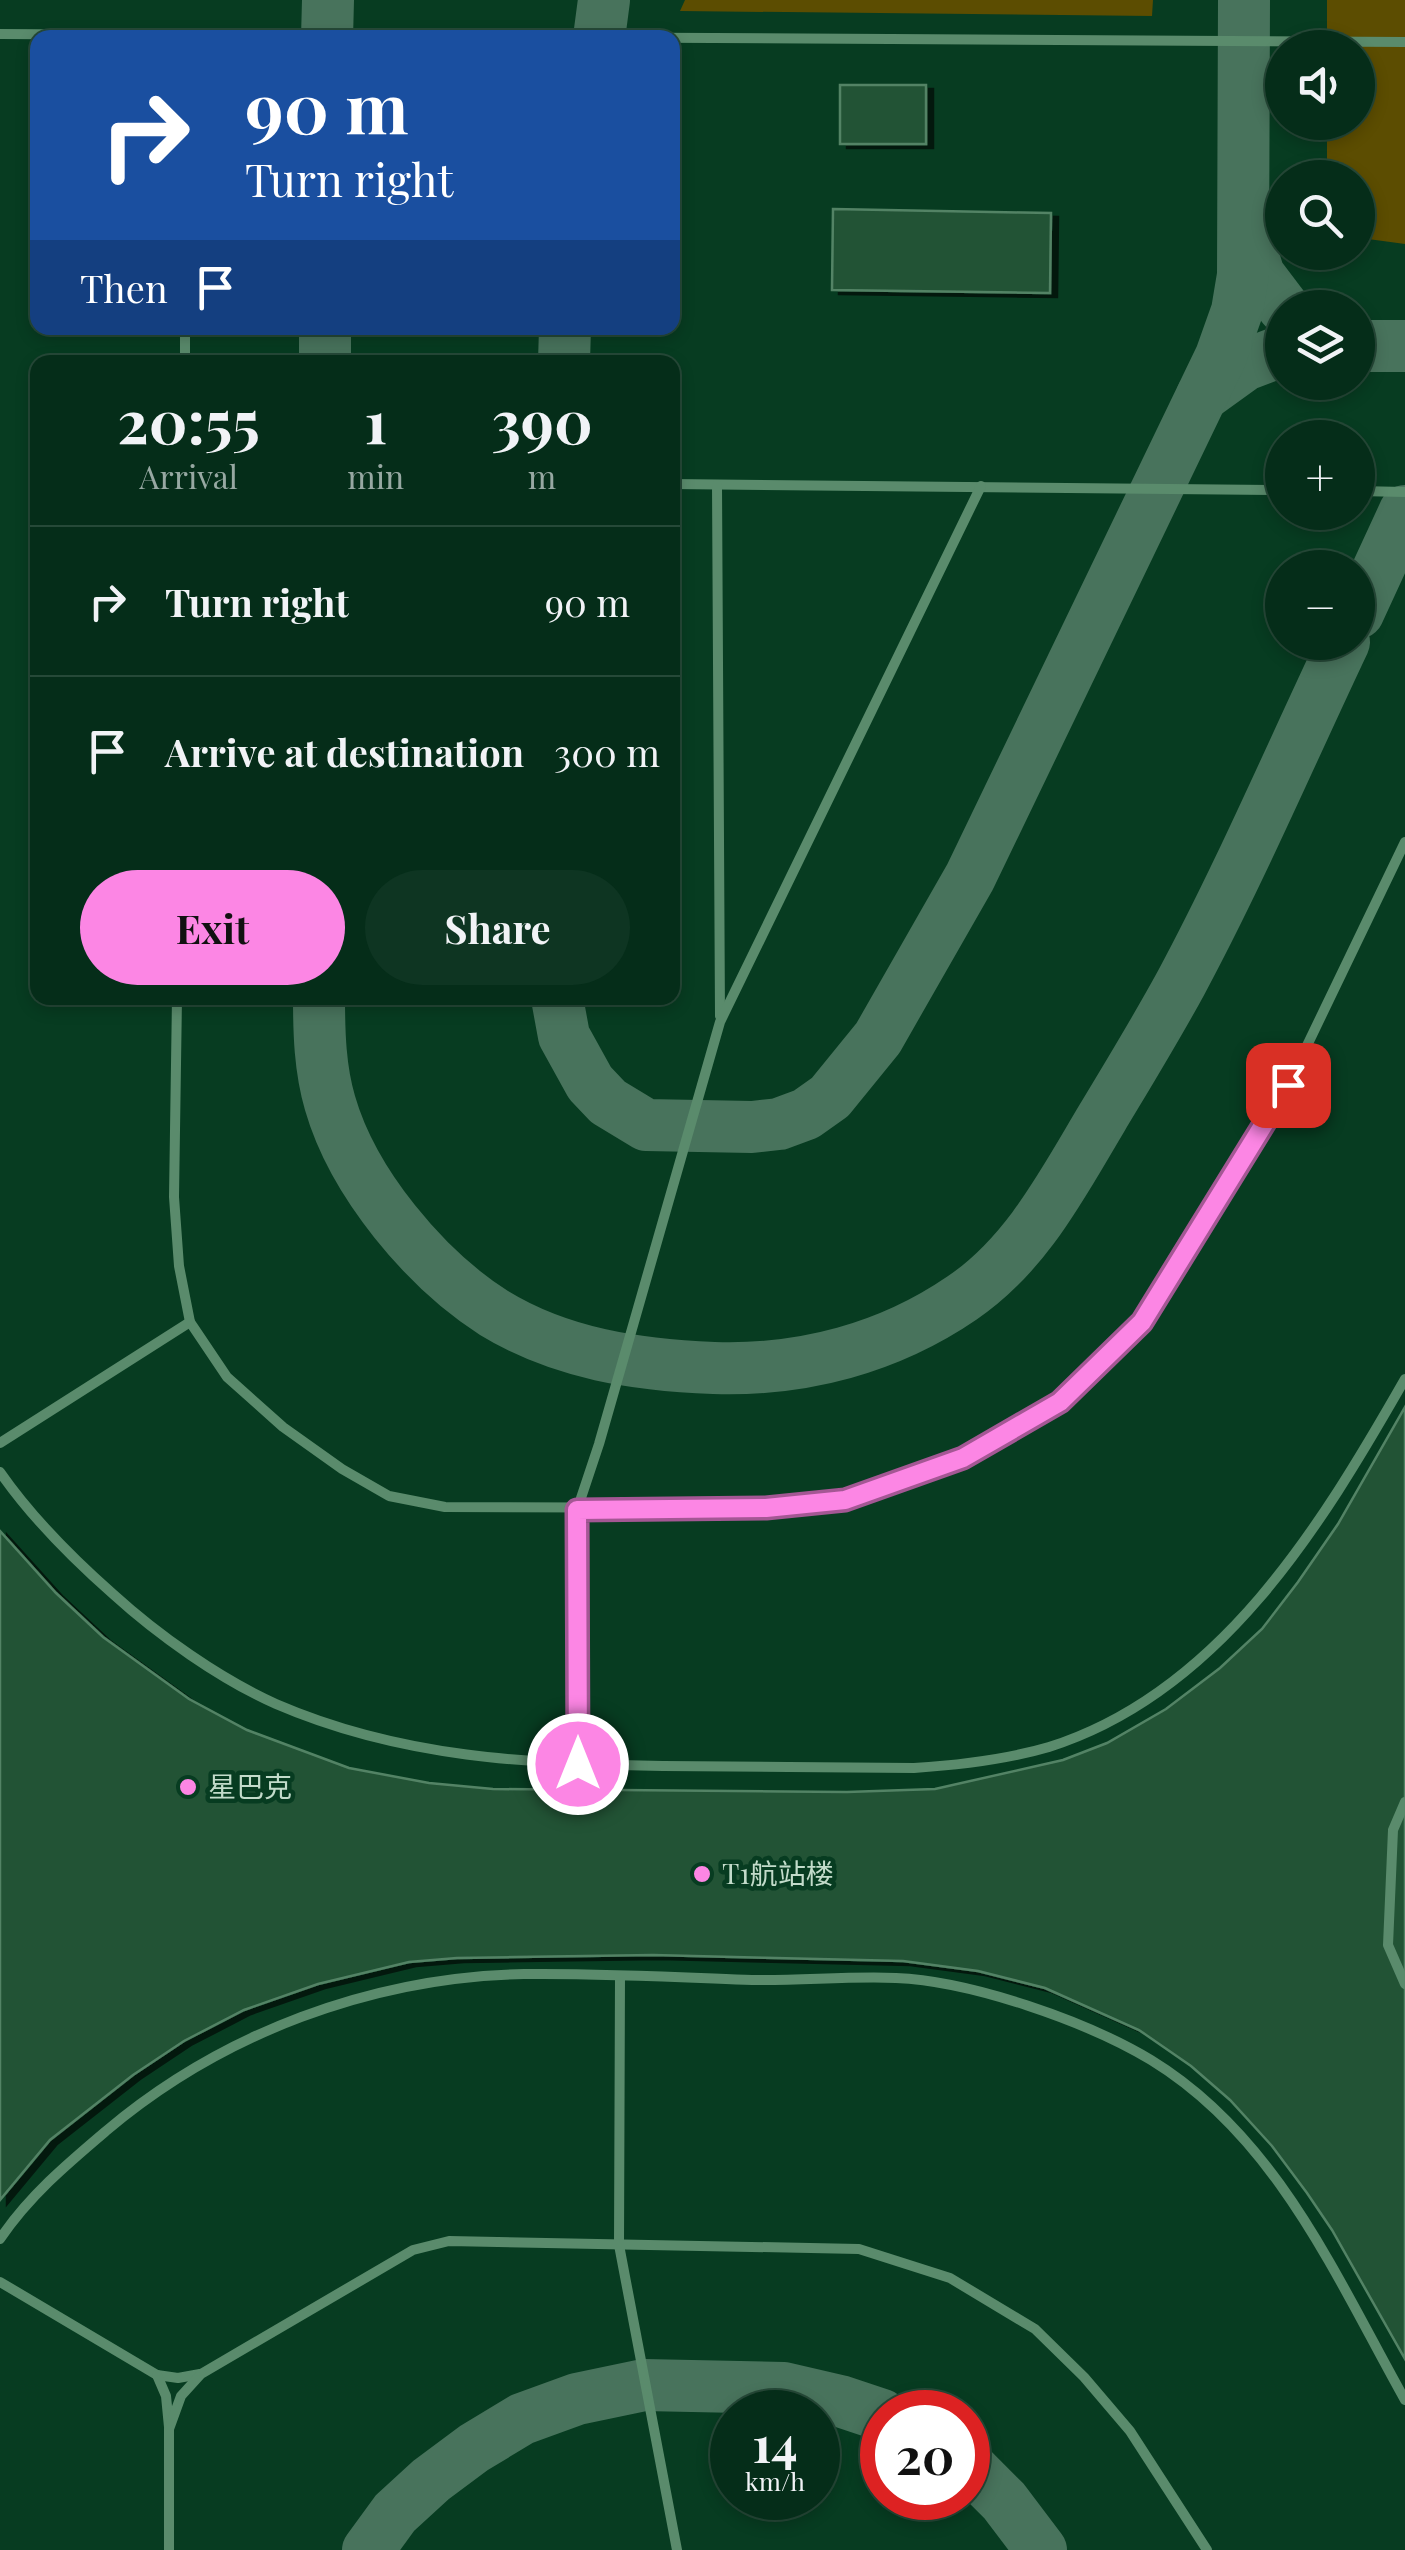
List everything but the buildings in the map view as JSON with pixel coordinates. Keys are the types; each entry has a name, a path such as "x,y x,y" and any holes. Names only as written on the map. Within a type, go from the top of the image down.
{"lane":[{"path":"0,34 30,34"},
{"path":"680,38 1405,42"},
{"path":"680,484 1265,490"},
{"path":"717,485 720,1022"},
{"path":"578,1764 577,1510 720,1022 981,486"},
{"path":"1375,491 1405,492"},
{"path":"178,1005 174,1197 179,1266 190,1322 227,1377 342,1469 389,1496 445,1507 766,1508 845,1500 963,1458 1060,1402 1142,1322 1288,1085 1405,842"},
{"path":"0,1443 190,1322"},
{"path":"0,1472 24,1507 143,1622 274,1703 340,1727 396,1742 518,1762 959,1766 1052,1746 1128,1711 1204,1658 1253,1608 1325,1508 1405,1379"},
{"path":"1405,1802 1393,1830 1388,1945 1405,1984"},
{"path":"0,2239 54,2174 148,2096 237,2043 346,2002 436,1982 522,1974 790,1981 898,1978 994,1995 1080,2026 1151,2060 1220,2113 1300,2203 1405,2400"},
{"path":"620,1976 619,2245 676,2550"},
{"path":"169,2429 181,2396 201,2374 413,2250 449,2241 859,2248 950,2278 1035,2330 1084,2377 1130,2430 1207,2550"},
{"path":"0,2282 156,2375 178,2378 201,2374"},
{"path":"156,2375 166,2396 169,2429 169,2550"}],"shaded area":[{"path":"685,0 1153,0 1152,16 680,11"},
{"path":"1327,0 1405,0 1405,244 1375,240 1375,160 1327,160 1327,140 1375,140 1375,30 1327,30"}],"taxiway":[{"path":"327,30 328,0"},
{"path":"600,30 604,0"},
{"path":"558,1005 564,1036 590,1083 608,1102 646,1125 752,1127 779,1124 806,1114 830,1097 878,1038 970,877 1221,356 1237,311 1243,275 1244,0"},
{"path":"1247,237 1259,275 1270,290"},
{"path":"325,335 325,355"},
{"path":"564,355 565,335"},
{"path":"1375,346 1405,346"},
{"path":"1202,396 1245,365 1265,357"},
{"path":"1375,576 1405,511"},
{"path":"319,1005 321,1051 330,1103 356,1163 395,1222 418,1248 442,1273 494,1313 573,1348 628,1360 685,1366 780,1365 875,1343 962,1298 1006,1260 1042,1216 1181,983 1336,660"},
{"path":"368,2550 395,2513 474,2448 522,2419 577,2399 644,2385 784,2388 860,2408"},
{"path":"990,2487 1041,2550"}],"place":[{"name":"星巴克","path":"188,1787"},
{"name":"T1航站楼","path":"702,1874"}],"route":[{"path":"578,1764 577,1510 766,1508 845,1500 963,1458 1060,1402 1142,1322 1288,1085"}]}
